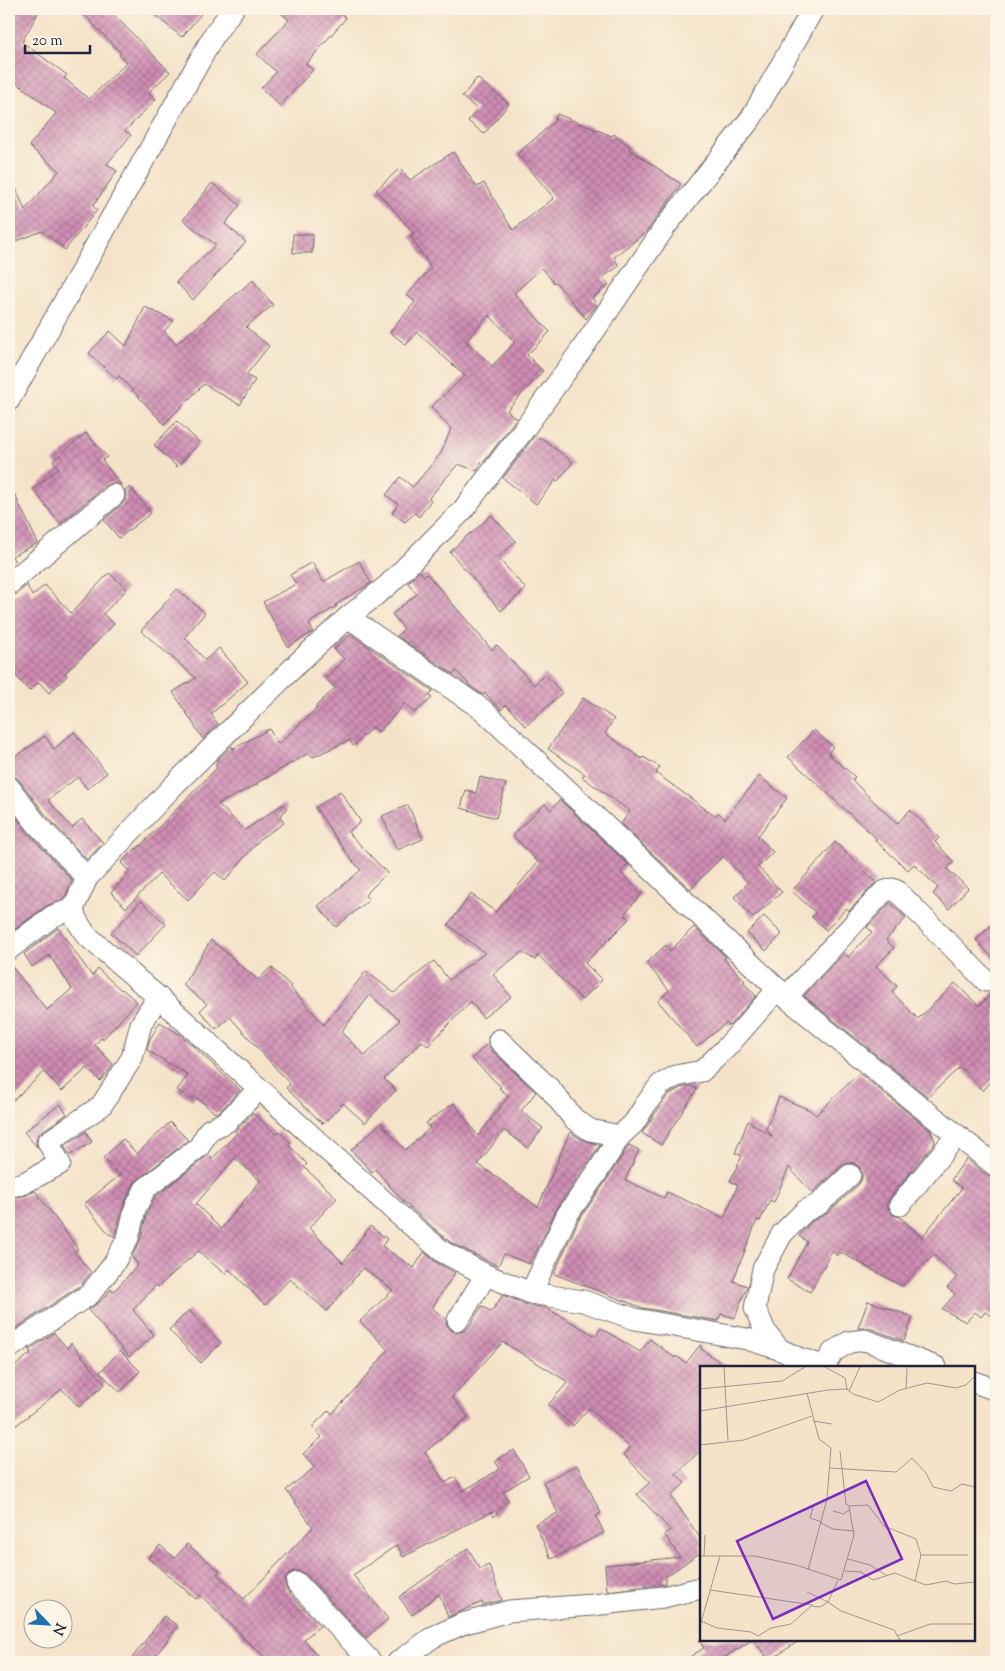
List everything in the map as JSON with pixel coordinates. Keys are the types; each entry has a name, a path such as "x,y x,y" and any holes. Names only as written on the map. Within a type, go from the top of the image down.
{"street":[{"path":"9,400 214,35 233,9"},
{"path":"813,9 752,117 665,227 582,349 462,510 388,586 348,617 302,659 188,771 87,878 73,909 76,919 86,935 158,997 399,1215 443,1252 486,1275 531,1294 583,1301 635,1319 747,1339 824,1366 833,1352 849,1342 865,1340 933,1366"},
{"path":"9,584 114,495"},
{"path":"348,617 483,710 782,993 996,1166"},
{"path":"9,787 36,823 87,878"},
{"path":"531,1294 567,1216 620,1136 634,1122 660,1085 676,1076 702,1070 883,892 892,889 897,891 986,981"},
{"path":"9,950 53,916 73,909"},
{"path":"9,1186 22,1184 60,1164 48,1142 102,1106 132,1058 141,1024 158,997"},
{"path":"499,1040 550,1089 574,1119 590,1130 620,1136"},
{"path":"9,1348 90,1294 113,1265 128,1238 135,1209 145,1189 199,1147 209,1130 226,1122 260,1089"},
{"path":"900,1205 957,1135"},
{"path":"789,1354 764,1331 755,1308 763,1269 782,1234 805,1211 819,1204 850,1175"},
{"path":"458,1320 486,1275"},
{"path":"975,1382 996,1390"},
{"path":"297,1583 371,1662"},
{"path":"398,1662 433,1636 462,1624 509,1611 593,1605 663,1597 700,1588"}],"building":[{"path":"9,9 40,9 22,42 67,75 64,78 89,99 127,62 119,55 121,53 79,9 108,9 170,72 149,92 156,99 125,131 131,135 107,164 117,171 93,206 97,210 65,250 42,231 9,244 9,172 25,210 59,171 29,146 56,113 9,77"},
{"path":"147,9 205,9 182,37"},
{"path":"276,9 336,9 346,18 306,64 313,70 280,106 261,88 276,72 257,54 289,20"},
{"path":"477,78 509,104 484,134 468,121 477,109 462,97"},
{"path":"557,114 612,136 614,134 630,147 629,149 681,184 647,231 614,257 619,266 603,277 609,285 592,298 597,305 586,319 542,268 514,293 550,332 527,355 543,371 507,410 516,419 484,462 482,461 477,471 458,464 429,498 431,500 419,517 415,513 405,522 392,513 398,504 386,495 400,477 413,487 441,453 451,429 431,407 465,376 417,332 406,345 390,332 415,302 407,295 431,268 410,236 414,233 376,190 400,168 410,180 453,152 477,187 484,183 513,230 554,198 517,154 554,122","holes":["489,315 515,342 492,366 466,341"]},
{"path":"212,183 240,205 225,224 246,242 193,300 176,282 216,245 183,220"},
{"path":"293,234 313,234 312,253 293,253"},
{"path":"253,280 273,305 246,327 269,346 246,375 255,380 240,405 204,384 164,424 119,376 117,379 89,353 110,331 126,346 145,307 174,321 164,331 176,344"},
{"path":"177,421 200,443 177,467 154,445"},
{"path":"86,433 107,457 102,460 121,485 112,483 106,485 60,524 33,489 59,468 53,461"},
{"path":"535,435 573,462 536,504 503,478"},
{"path":"9,483 38,543 12,556 15,562 9,568"},
{"path":"130,487 151,513 119,538 104,520 126,499 125,491"},
{"path":"491,515 516,541 498,558 526,589 501,611 450,552"},
{"path":"359,561 371,583 309,623 313,632 288,647 263,602 296,584 290,575 312,562 323,582"},
{"path":"420,571 424,576 427,574 492,650 497,645 534,685 545,674 562,693 526,726 506,705 501,710 485,693 483,695 470,686 457,671 453,674 397,636 404,629 392,614 417,594 408,583"},
{"path":"109,573 127,589 103,614 114,624 65,673 67,676 49,693 39,682 29,691 9,668 9,596 17,594 27,585 32,596 45,585 71,613"},
{"path":"177,589 205,613 185,637 205,660 219,648 248,682 211,714 218,724 203,739 173,692 196,678 141,631"},
{"path":"350,634 433,691 429,695 432,698 414,713 405,703 379,732 373,727 353,746 350,740 313,757 309,753 258,784 218,804 245,830 283,804 287,808 280,817 284,823 261,838 225,881 215,872 188,900 159,874 126,908 111,892 130,872 121,863 217,768 215,764 218,763 216,761 232,746 233,749 269,729 278,744 317,708 315,707 335,688 325,678 344,659 334,649"},
{"path":"583,698 614,719 605,733 642,759 643,757 660,767 656,773 715,816 719,813 725,819 759,776 787,798 758,836 773,852 758,867 782,892 753,918 734,897 748,883 723,856 690,889 621,824 630,811 582,777 585,774 548,749"},
{"path":"814,730 833,747 828,753 855,777 852,780 897,824 910,810 939,838 935,842 954,862 947,869 968,888 949,909 933,894 938,888 914,864 908,870 788,757"},
{"path":"74,732 107,773 87,789 78,777 48,800 72,828 82,819 103,843 87,860 46,815 19,780 9,775 9,761 45,736 54,749"},
{"path":"480,777 506,784 496,818 461,808 466,790 476,793"},
{"path":"340,791 361,822 348,832 387,873 365,895 369,900 336,927 318,906 361,870 350,858 315,808"},
{"path":"560,800 628,864 620,872 642,894 624,914 629,919 585,963 602,980 582,1000 538,955 535,960 522,952 493,974 511,997 483,1018 471,1001 428,1046 422,1041 384,1079 396,1090 365,1123 343,1103 323,1124 286,1088 290,1084 230,1017 216,1029 200,1011 207,1004 183,985 211,940 258,980 271,967 291,986 324,1025 366,971 394,993 434,961 449,980 485,953 448,925 471,894 496,912 538,862 512,835 545,804 551,810","holes":["370,995 400,1020 365,1056 341,1032"]},
{"path":"408,805 423,839 397,850 382,816"},
{"path":"9,808 27,832 72,880 65,896 61,900 46,906 10,933"},
{"path":"835,842 876,882 849,911 846,908 826,930 812,917 816,913 792,891"},
{"path":"141,901 166,924 136,956 111,933"},
{"path":"890,903 906,918 886,940 894,948 876,966 897,986 892,992 918,1019 955,983 979,1006 996,989 996,1076 983,1091 960,1067 928,1097 804,996 844,953 848,957 872,932 867,927"},
{"path":"764,916 782,934 766,951 747,933"},
{"path":"996,920 996,962 976,940"},
{"path":"694,927 726,957 724,959 756,996 729,1026 726,1023 697,1047 658,1001 669,990 646,963 666,945 670,951"},
{"path":"58,928 92,976 98,969 137,1002 103,1039 101,1038 95,1045 113,1064 100,1081 87,1068 62,1091 44,1072 9,1104 9,963 47,1010 72,989 49,955 32,967 24,954"},
{"path":"160,1022 181,1035 240,1090 219,1112 215,1113 195,1096 192,1100 177,1090 188,1075 147,1050 150,1039"},
{"path":"487,1044 536,1092 521,1111 543,1128 528,1148 504,1130 478,1164 538,1207 570,1132 583,1140 600,1145 557,1208 530,1264 504,1254 498,1266 450,1242 404,1202 375,1169 372,1172 351,1150 381,1123 405,1150 430,1128 426,1123 454,1103 478,1136 509,1096 472,1059"},
{"path":"859,1073 931,1131 935,1142 890,1198 886,1205 893,1215 900,1217 922,1237 962,1188 951,1180 966,1159 988,1176 996,1178 996,1318 985,1312 981,1317 975,1312 966,1322 942,1309 955,1294 947,1288 957,1277 934,1255 902,1286 840,1252 837,1256 832,1251 810,1292 787,1279 807,1242 799,1236 812,1221 828,1213 862,1179 859,1167 853,1163 841,1166 812,1193 789,1167 774,1202 770,1200 760,1221 757,1220 733,1281 747,1286 735,1318 721,1314 718,1321 643,1308 554,1274 578,1221 629,1145 639,1150 625,1180 664,1198 667,1192 724,1218 738,1185 730,1181 742,1156 735,1153 748,1121 773,1137 766,1129 779,1097 810,1110 816,1115"},
{"path":"691,1086 697,1089 661,1145 642,1133 668,1095 680,1088"},
{"path":"60,1104 67,1114 41,1132 37,1137 37,1147 24,1132"},
{"path":"253,1113 276,1134 279,1131 291,1143 289,1145 307,1164 304,1167 337,1198 309,1228 343,1263 370,1226 387,1239 382,1246 414,1268 424,1252 437,1263 455,1273 432,1308 446,1319 447,1325 452,1331 464,1331 469,1327 482,1306 491,1312 503,1295 527,1305 546,1308 596,1336 601,1328 640,1352 650,1339 675,1358 676,1356 686,1363 701,1344 701,1349 726,1366 700,1366 700,1451 676,1474 685,1483 671,1496 700,1538 700,1553 665,1577 665,1584 607,1591 605,1565 680,1557 664,1534 670,1530 637,1494 650,1482 623,1454 630,1448 589,1408 573,1426 548,1405 568,1382 503,1342 452,1397 468,1417 425,1452 445,1483 455,1477 463,1491 500,1469 495,1461 514,1450 529,1476 503,1492 508,1500 494,1517 491,1512 403,1557 397,1545 353,1575 388,1619 366,1638 306,1574 294,1571 285,1579 285,1586 288,1592 320,1626 304,1639 317,1655 309,1662 271,1662 241,1636 200,1595 196,1599 148,1558 160,1545 175,1558 187,1544 220,1571 217,1574 244,1599 313,1527 286,1490 315,1467 303,1454 322,1437 312,1427 329,1410 332,1414 388,1350 360,1321 393,1290 363,1268 327,1311 290,1279 265,1305 229,1269 225,1274 198,1251 158,1287 156,1285 133,1310 154,1335 129,1357 88,1310 100,1302 111,1289 113,1292 138,1265 132,1257 140,1241 147,1213 155,1197 208,1155 212,1159 237,1133 235,1131","holes":["235,1158 260,1181 221,1229 196,1204"]},
{"path":"170,1122 188,1140 134,1183 124,1204 114,1237 110,1235 84,1204 120,1175 103,1158 123,1139 137,1154"},
{"path":"86,1132 92,1142 70,1155 64,1146"},
{"path":"35,1191 78,1249 74,1252 91,1272 81,1285 13,1330 9,1324 9,1198 24,1196"},
{"path":"868,1301 913,1317 904,1341 869,1328 858,1328"},
{"path":"189,1310 221,1343 201,1363 169,1330"},
{"path":"54,1333 67,1348 71,1343 105,1384 79,1407 62,1389 9,1431 9,1371 31,1353 29,1350"},
{"path":"120,1351 140,1371 120,1392 100,1372"},
{"path":"577,1465 601,1513 596,1516 604,1533 551,1559 535,1524 558,1513 543,1482"},
{"path":"468,1548 480,1569 489,1565 502,1600 483,1605 482,1602 448,1617 439,1594 412,1615 399,1597"},
{"path":"164,1616 178,1626 151,1662 129,1662"},
{"path":"699,1640 750,1641 717,1662 682,1662 704,1648"},
{"path":"755,1641 799,1641 769,1661"}]}
